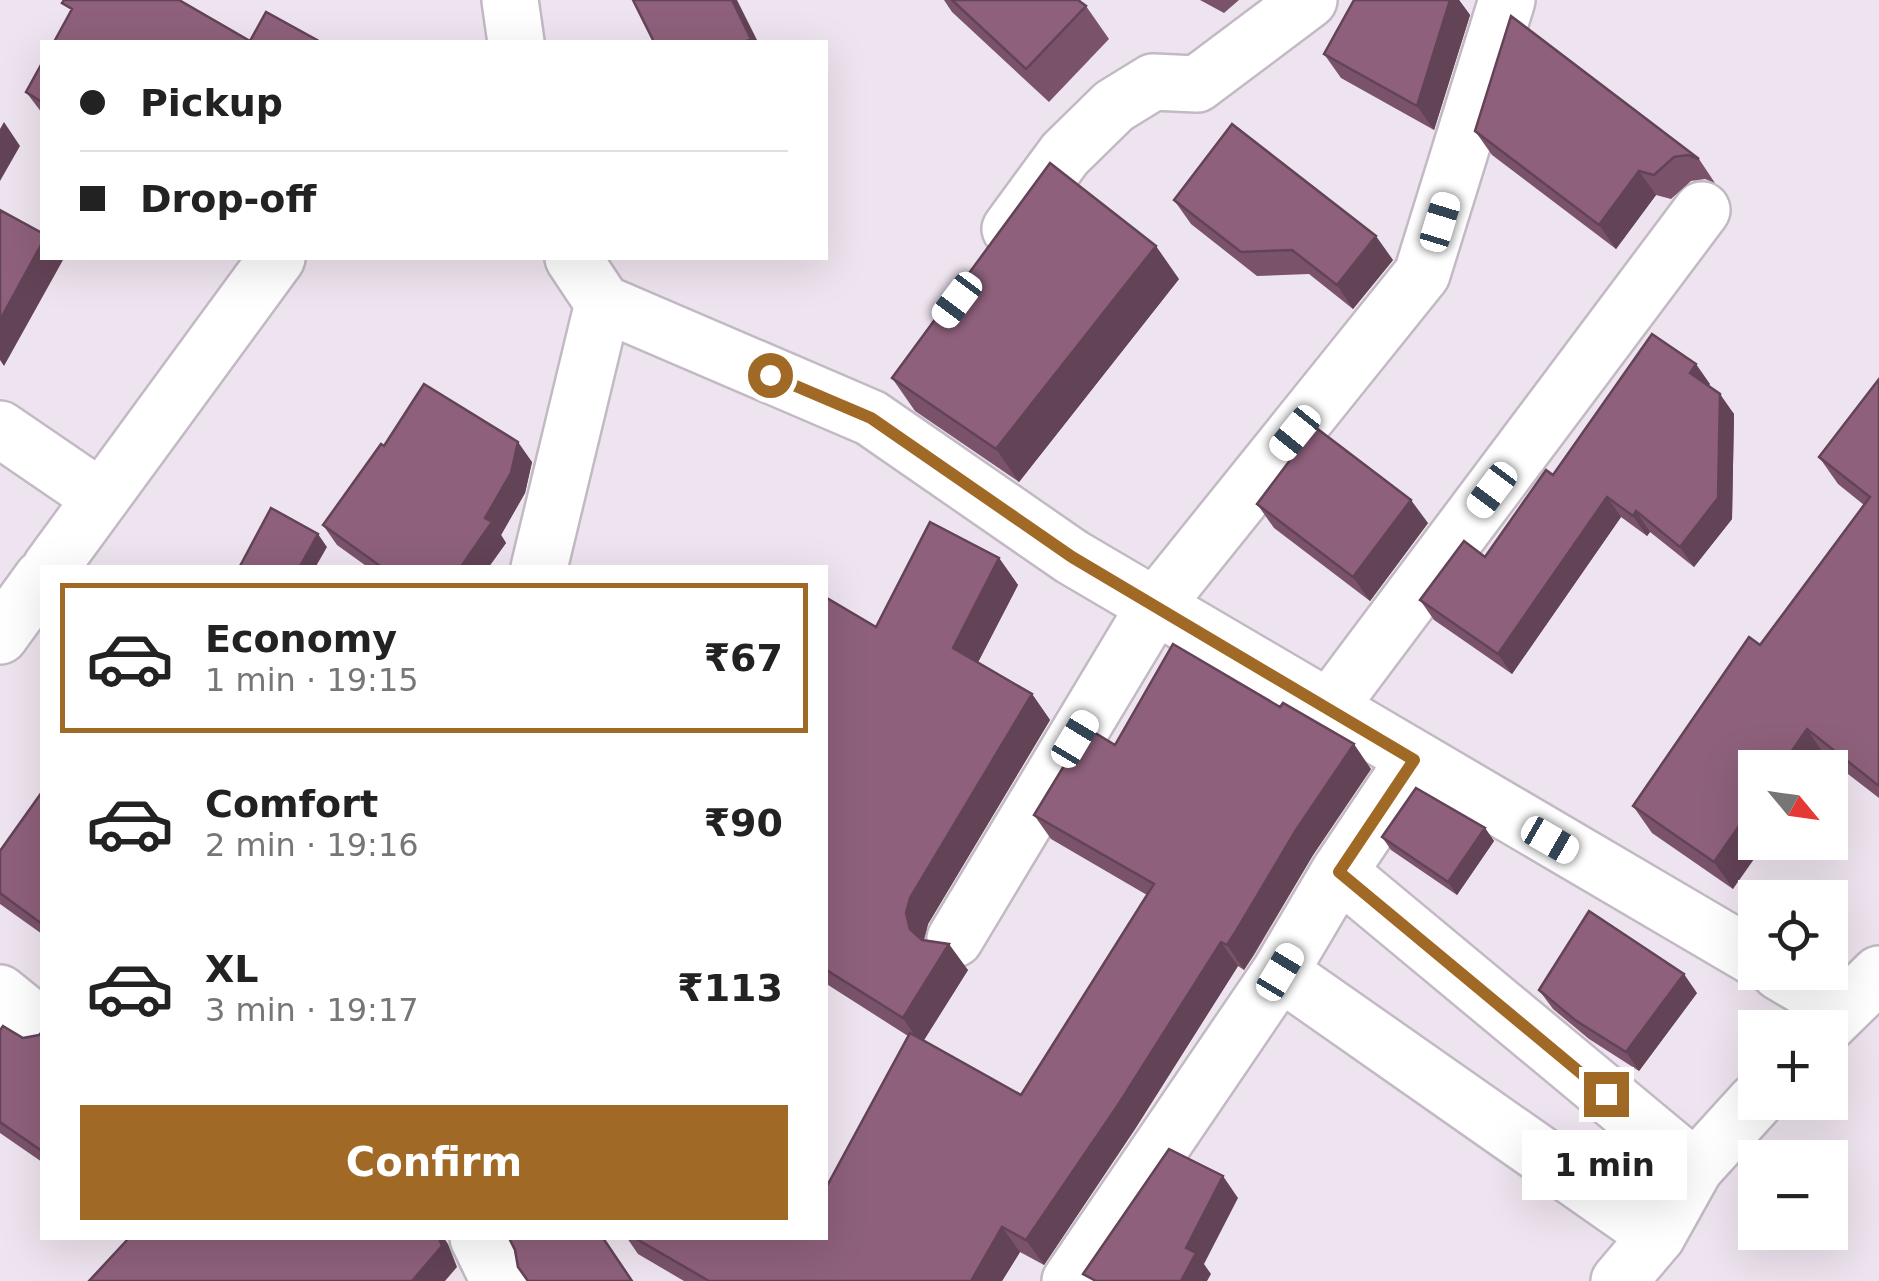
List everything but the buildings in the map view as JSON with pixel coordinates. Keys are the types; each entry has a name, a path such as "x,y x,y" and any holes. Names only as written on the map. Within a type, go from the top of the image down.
{"street":[{"path":"510,0 516,40"},
{"path":"985,262 1065,154 1114,106 1154,82 1197,84 1310,0"},
{"path":"955,939 1155,606 1422,274 1507,0"},
{"path":"1328,709 1702,210"},
{"path":"52,565 276,260"},
{"path":"574,260 603,303 871,418 1072,557 1738,948"},
{"path":"541,565 603,303"},
{"path":"871,418 905,371"},
{"path":"0,429 102,498"},
{"path":"0,636 40,581"},
{"path":"1070,1281 1280,972 1339,872 1414,760"},
{"path":"1339,872 1695,1168"},
{"path":"1280,972 1657,1236"},
{"path":"1819,990 1848,1003"},
{"path":"0,993 40,1025"},
{"path":"1619,1281 1657,1236 1695,1168 1739,1120"},
{"path":"479,1240 499,1281"}],"route":[{"path":"770,375 871,418 1072,557 1414,760 1339,872 1606,1094"}]}
